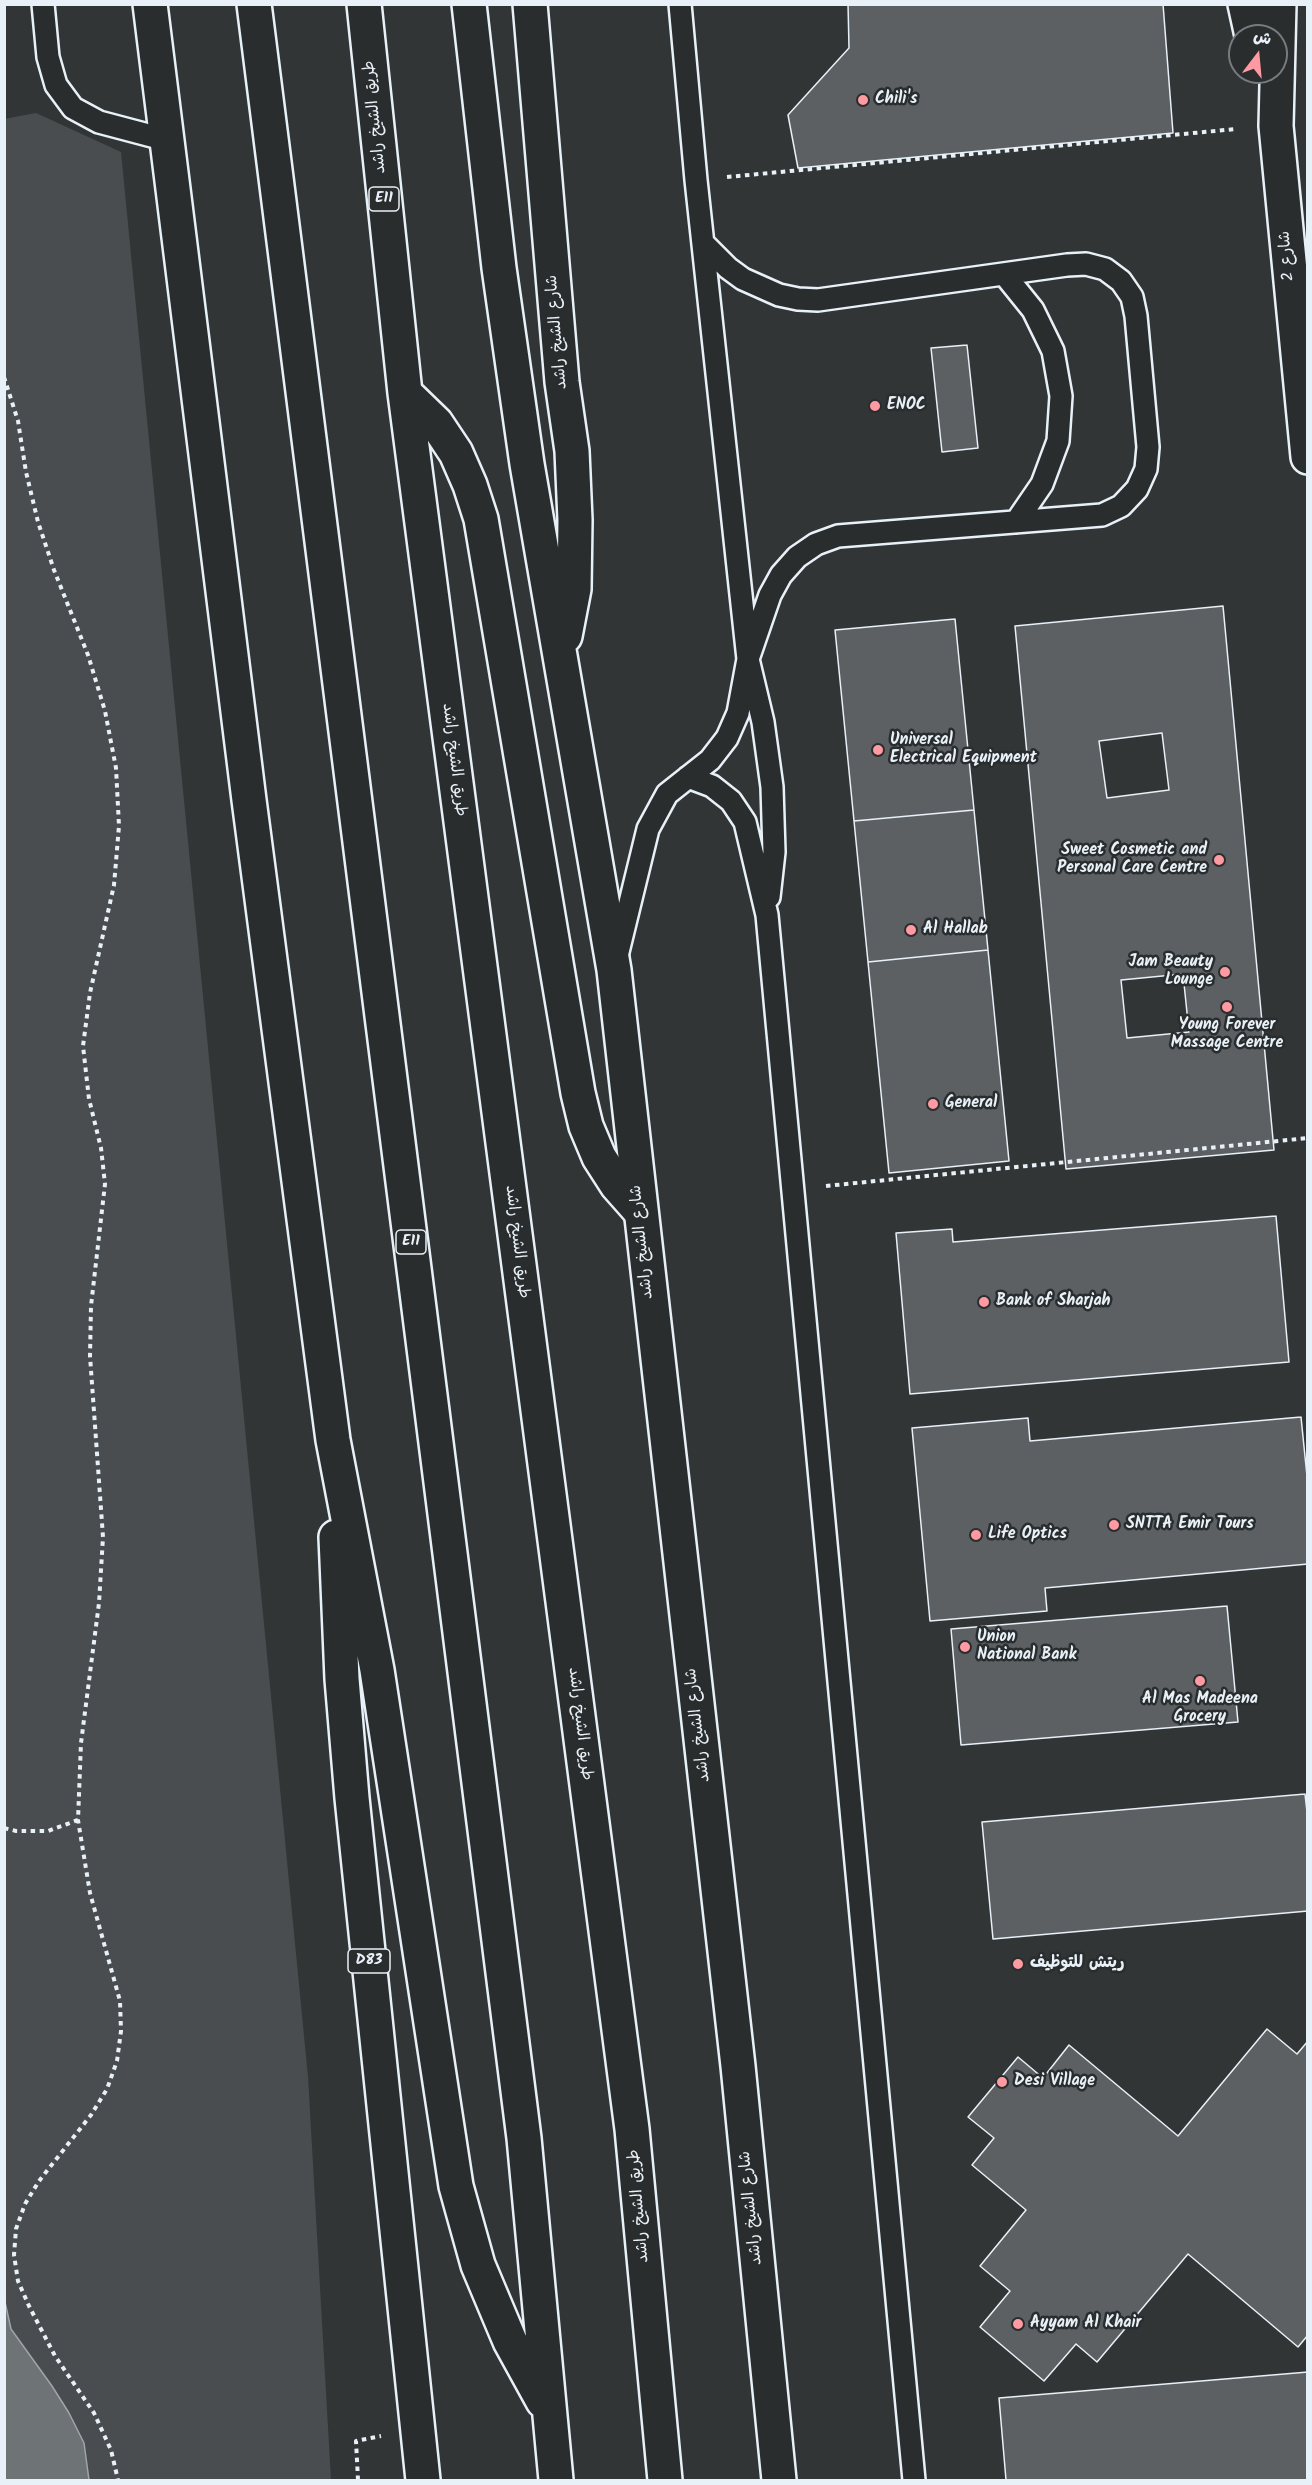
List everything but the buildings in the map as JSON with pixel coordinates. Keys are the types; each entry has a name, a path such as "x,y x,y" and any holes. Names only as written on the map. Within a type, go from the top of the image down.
{"main road":[{"path":"150,4 249,800 333,1440 377,1670 456,2186 478,2265 510,2341 550,2413"},
{"name":"E11","path":"254,4 524,2138 556,2481"},
{"name":"طريق الشيخ راشد","path":"363,4 405,393 632,2128 665,2481"},
{"name":"شارع الشيخ راشد","path":"469,4 498,268 527,464 614,970 639,1210 738,2066 779,2481"},
{"name":"شارع الشيخ راشد","path":"530,4 562,382 572,451 576,520 574,589 561,658"},
{"path":"1245,4 1249,24"},
{"name":"شارع 2","path":"1276,126 1279,4"},
{"name":"شارع 2","path":"1264,84 1276,126 1299,281 1308,457"},
{"path":"405,393 436,423 456,453 481,519 578,1093 586,1126 599,1157 617,1185 639,1210"},
{"name":"D83","path":"333,1440 341,1667 349,1762 423,2481"}],"lane":[{"path":"43,4 48,57 56,85 73,108 99,122 167,140"},
{"path":"680,4 696,180 748,659 764,722 772,787 774,852 766,915"},
{"path":"614,970 648,829 667,794 710,760 727,738 738,713 748,659 770,596 781,575 797,557 816,544 838,536 1102,515 1121,506 1137,489 1146,469 1148,447 1136,316 1132,297 1121,281 1105,269 1086,264 818,300 798,299 770,292 743,279 728,268 703,243"},
{"path":"1004,274 1033,310 1053,351 1061,396 1058,441 1042,484 1016,522"},
{"path":"688,777 712,786 731,801 745,822 766,915 914,2481"}],"path":[{"path":"696,180 1276,126"},
{"path":"4,377 18,421 26,472 38,522 54,570 88,655 105,711 116,768 119,826 114,885 90,993 83,1046 89,1099 101,1148 105,1184 91,1306 90,1356 103,1537 99,1603 81,1743 78,1820 90,1893 120,2001 121,2031 117,2061 107,2089 91,2115 44,2175 25,2204 16,2229 14,2255 18,2281 29,2306 55,2356 94,2413 111,2450 118,2481"},
{"path":"793,1190 1308,1138"},
{"path":"4,1828 16,1831 48,1831 78,1820"},
{"path":"358,2481 356,2441 387,2435"}],"shaded area":[{"path":"36,113 121,152 308,2077 331,2480 5,2480 4,119"},
{"path":"5,2302 11,2329 52,2386 84,2443 89,2480 5,2480"}],"place":[{"name":"Chili's","path":"863,100"},
{"name":"ENOC","path":"875,406"},
{"name":"Universal Electrical Equipment","path":"878,750"},
{"name":"Sweet Cosmetic and Personal Care Centre","path":"1219,860"},
{"name":"Al Hallab","path":"911,930"},
{"name":"Jam Beauty Lounge","path":"1225,972"},
{"name":"Young Forever Massage Centre","path":"1227,1007"},
{"name":"General","path":"933,1104"},
{"name":"Bank of Sharjah","path":"984,1302"},
{"name":"SNTTA Emir Tours","path":"1114,1525"},
{"name":"Life Optics","path":"976,1535"},
{"name":"Union National Bank","path":"965,1647"},
{"name":"Al Mas Madeena Grocery","path":"1200,1681"},
{"name":"ريتش للتوظيف","path":"1018,1964"},
{"name":"Desi Village","path":"1002,2082"},
{"name":"Ayyam Al Khair","path":"1018,2324"}]}
